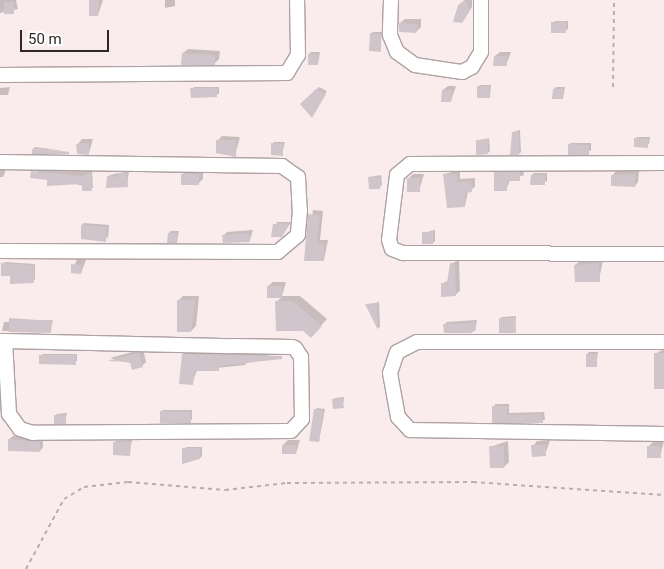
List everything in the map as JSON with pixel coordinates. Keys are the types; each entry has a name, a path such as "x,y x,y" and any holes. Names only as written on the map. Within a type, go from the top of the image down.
{"street":[{"path":"0,74 287,73 298,55 297,0"},
{"path":"391,0 390,35 397,52 415,65 462,72 472,67 481,52 480,0"},
{"path":"0,162 282,166 294,173 300,184 298,235 278,252 0,252"},
{"path":"664,163 410,164 397,175 389,240 392,249 403,253 664,254"},
{"path":"2,341 295,348 301,357 302,419 291,431 32,433 20,429 9,414 2,341"},
{"path":"664,342 416,342 397,352 390,373 398,417 410,430 664,434"}],"path":[{"path":"613,87 614,0"},
{"path":"26,569 64,499 84,486 162,483 225,490 287,483 473,482 664,495"}],"building":[{"path":"89,0 99,0 98,16 89,16"},
{"path":"465,0 470,10 462,23 453,22 458,5"},
{"path":"4,2 14,2 14,14 4,14"},
{"path":"551,22 566,22 566,33 551,33"},
{"path":"399,23 417,24 416,33 399,32"},
{"path":"370,33 381,34 381,52 369,51"},
{"path":"182,53 215,55 215,65 181,65"},
{"path":"308,54 318,54 318,65 308,65"},
{"path":"494,56 507,56 507,66 493,66"},
{"path":"477,86 490,86 490,98 477,98"},
{"path":"190,88 217,88 217,97 191,98"},
{"path":"316,89 326,94 312,118 300,104"},
{"path":"553,89 563,89 563,99 552,99"},
{"path":"442,90 452,90 451,102 441,102"},
{"path":"512,132 519,132 519,155 510,155"},
{"path":"634,138 648,139 648,148 634,147"},
{"path":"488,139 488,154 476,155 476,140"},
{"path":"216,140 236,140 236,157 216,153"},
{"path":"89,143 89,155 77,154 76,144"},
{"path":"271,143 283,144 283,156 271,155"},
{"path":"568,144 589,145 589,155 568,155"},
{"path":"32,149 69,152 69,154 32,154"},
{"path":"31,171 83,176 91,172 92,191 82,191 82,184 47,186 47,180 30,178"},
{"path":"494,172 520,172 520,181 507,181 507,191 494,191"},
{"path":"117,173 127,173 128,187 106,188 107,176 117,177"},
{"path":"181,174 199,174 199,185 181,185"},
{"path":"443,174 457,174 457,182 471,181 472,192 465,193 465,207 447,208"},
{"path":"545,174 545,185 530,185 531,175"},
{"path":"635,174 635,187 611,186 611,175"},
{"path":"368,177 380,177 380,189 369,189"},
{"path":"407,178 420,178 420,192 407,192"},
{"path":"308,214 320,215 317,243 324,243 324,261 304,261"},
{"path":"290,223 282,237 271,237 273,224"},
{"path":"81,225 107,227 106,242 81,239"},
{"path":"422,232 433,232 433,244 422,244"},
{"path":"168,233 178,233 177,243 167,243"},
{"path":"249,233 250,242 223,243 222,235"},
{"path":"1,263 34,265 34,283 10,284 10,276 1,276"},
{"path":"450,263 455,264 456,296 441,297 441,283 447,283"},
{"path":"599,263 600,282 575,282 574,265"},
{"path":"71,264 82,265 81,274 71,273"},
{"path":"267,286 282,286 282,298 267,298"},
{"path":"177,300 195,300 191,332 177,332"},
{"path":"275,301 293,301 322,326 311,338 303,331 276,331"},
{"path":"377,303 378,330 365,304"},
{"path":"9,318 52,321 51,333 9,332"},
{"path":"499,318 515,318 516,333 499,333"},
{"path":"475,322 476,330 471,333 444,333 443,324"},
{"path":"139,353 143,367 132,370 130,362 107,361"},
{"path":"654,353 664,353 664,389 654,389"},
{"path":"182,354 282,356 282,359 219,366 219,371 194,371 193,385 179,384"},
{"path":"586,354 597,354 597,367 586,367"},
{"path":"39,355 76,355 76,365 39,364"},
{"path":"342,398 344,408 333,409 332,399"},
{"path":"492,406 508,406 507,415 542,414 543,423 492,423"},
{"path":"314,409 323,410 319,442 309,441"},
{"path":"160,411 191,412 191,423 160,423"},
{"path":"54,415 66,415 66,424 54,424"},
{"path":"8,439 40,442 40,452 8,451"},
{"path":"113,442 131,442 130,456 113,455"},
{"path":"282,445 296,445 296,454 282,454"},
{"path":"531,445 546,445 546,456 532,457"},
{"path":"489,446 504,446 504,468 490,468"},
{"path":"647,446 660,446 661,458 647,458"},
{"path":"182,448 200,448 200,459 182,464"}]}
